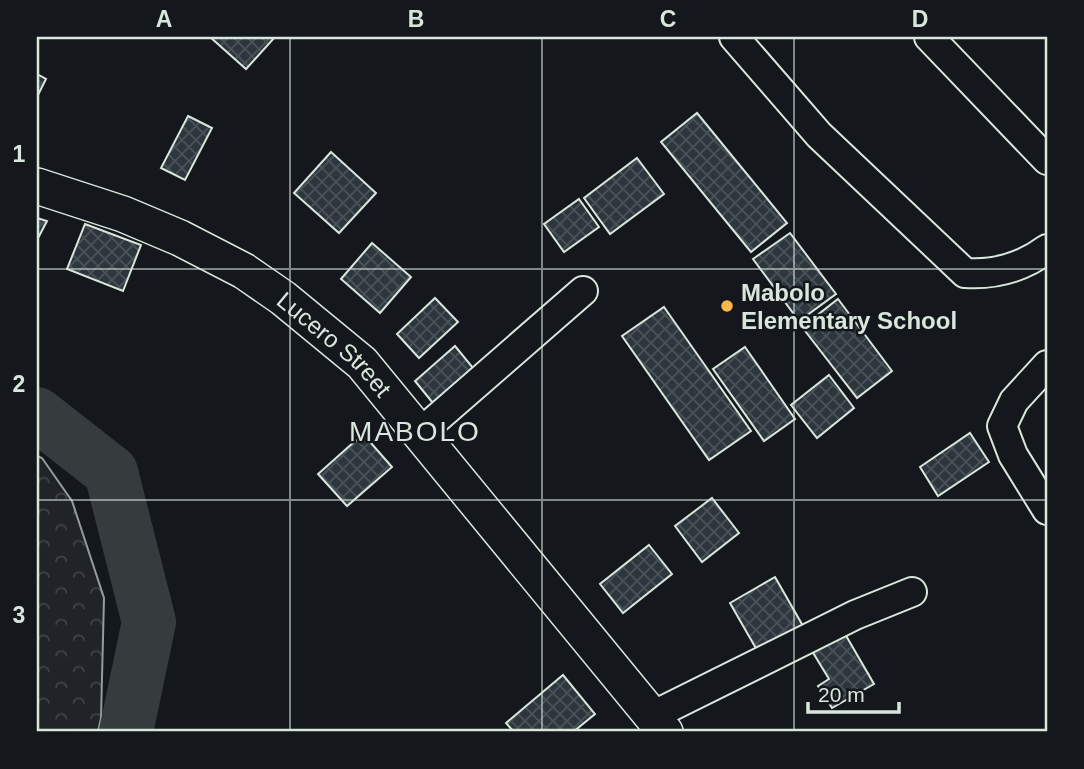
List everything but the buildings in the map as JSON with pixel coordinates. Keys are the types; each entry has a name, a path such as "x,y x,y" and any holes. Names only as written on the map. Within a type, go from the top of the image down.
{"street":[{"path":"734,37 820,135 965,273 987,274 1005,270 1047,249"},
{"path":"929,37 1047,160"},
{"name":"Lucero Street","path":"37,187 123,214 244,271 283,298 362,363 658,724"},
{"path":"420,433 583,291"},
{"path":"1047,365 1014,401 1002,426 1013,455 1047,510"},
{"path":"658,724 855,615 912,592"}],"green space":[{"path":"37,456 42,458 72,501 104,598 101,718 98,732 37,732"}],"waterway":[{"path":"37,414 111,472 149,622 126,732"}],"place":[{"name":"Mabolo Elementary School","path":"727,306"}],"district":[{"name":"MABOLO","path":"415,431"}]}
